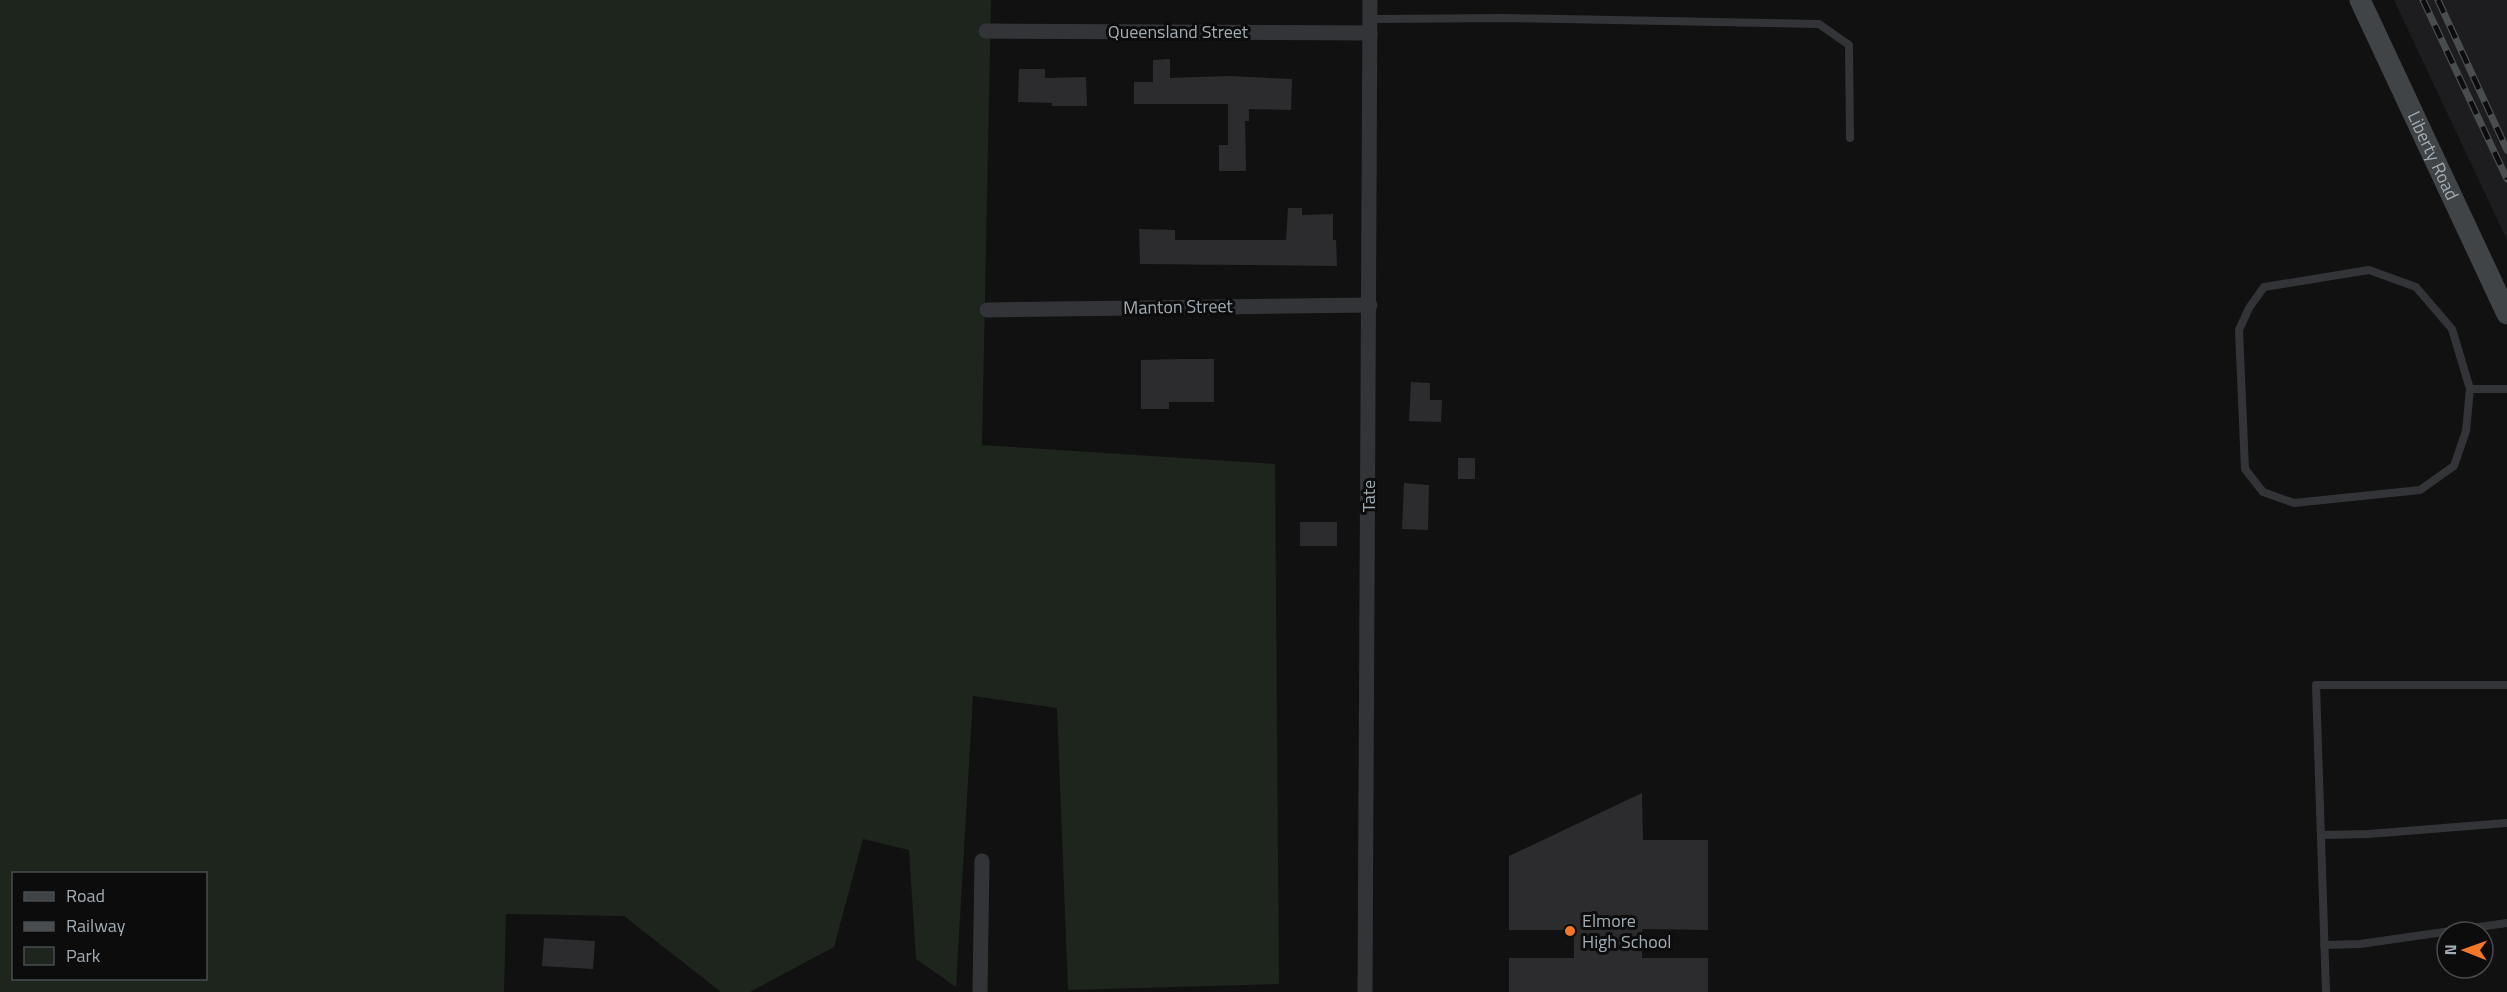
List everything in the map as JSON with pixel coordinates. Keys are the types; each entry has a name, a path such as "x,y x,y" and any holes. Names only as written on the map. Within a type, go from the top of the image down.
{"main road":[{"name":"Liberty Road","path":"2360,0 2507,314"}],"street":[{"name":"Tate","path":"1365,992 1371,0"},
{"name":"Queensland Street","path":"986,31 1370,26"},
{"name":"Manton Street","path":"987,310 1370,305"},
{"path":"980,992 982,861"}],"lane":[{"path":"1370,26 1505,18 1819,24 1849,45 1850,138"},
{"path":"2369,270 2416,287 2452,329 2470,388 2466,431 2454,466 2420,490 2294,503 2263,492 2245,469 2239,330 2249,308 2264,287 2369,270"},
{"path":"2470,388 2507,389"},
{"path":"2326,992 2316,685 2507,685"},
{"path":"2321,835 2368,834 2507,823"},
{"path":"2324,945 2360,944 2507,923"}],"shaded area":[{"path":"2394,0 2507,0 2507,240"}],"green space":[{"path":"0,0 991,0 982,445 1275,464 1279,984 1068,990 1057,708 973,696 956,987 916,959 909,850 863,839 834,947 750,992 721,992 624,916 506,914 504,992 0,992"}],"building":[{"path":"1170,59 1170,78 1228,76 1292,79 1291,110 1249,109 1249,121 1245,121 1246,171 1219,171 1219,145 1228,145 1228,104 1134,104 1134,82 1153,82 1153,60"},
{"path":"1019,69 1045,69 1045,78 1086,77 1087,106 1052,106 1052,103 1018,102"},
{"path":"1288,208 1302,208 1302,215 1333,214 1333,240 1336,240 1337,266 1140,264 1139,229 1175,230 1175,240 1286,240"},
{"path":"1214,359 1214,402 1169,402 1169,409 1141,409 1141,360"},
{"path":"1411,382 1430,383 1430,400 1442,400 1441,422 1409,421"},
{"path":"1458,458 1475,458 1475,479 1458,479"},
{"path":"1404,483 1429,485 1428,530 1402,529"},
{"path":"1300,522 1337,522 1337,546 1300,546"},
{"path":"1642,793 1643,840 1708,840 1708,930 1642,929 1642,958 1708,958 1708,992 1509,992 1509,958 1574,958 1574,930 1509,930 1509,856"},
{"path":"544,938 595,941 593,969 542,966"}],"railway":[{"path":"2423,0 2507,179"},
{"path":"2438,0 2507,150"}],"place":[{"name":"Elmore High School","path":"1570,931"}]}
